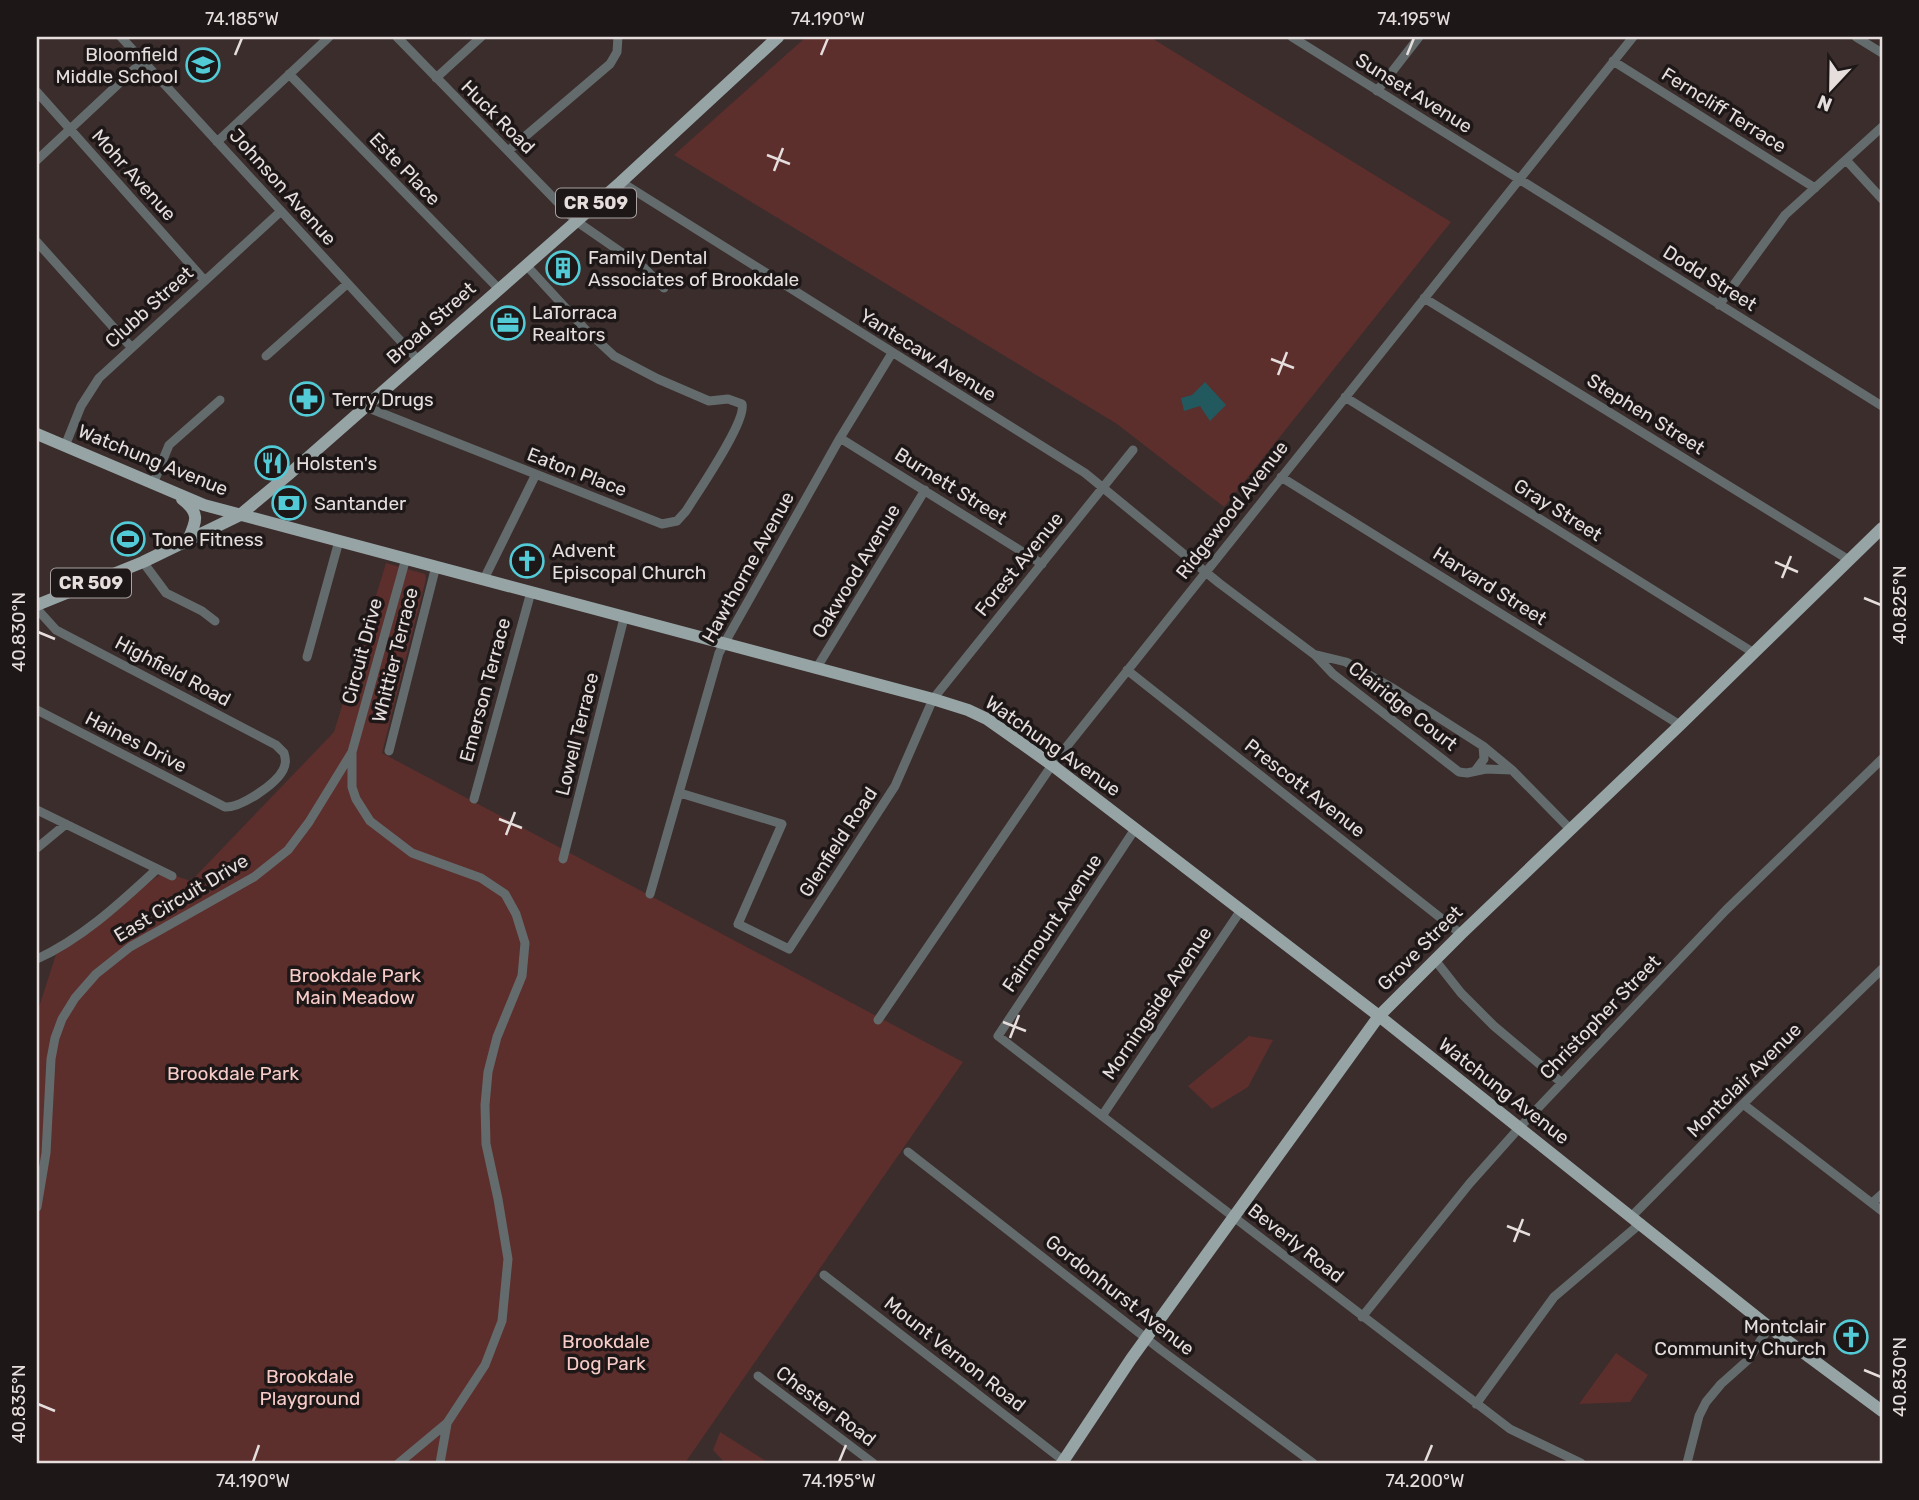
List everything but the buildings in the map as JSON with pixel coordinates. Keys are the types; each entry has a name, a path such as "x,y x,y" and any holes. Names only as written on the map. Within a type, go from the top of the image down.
{"main road":[{"name":"Broad Street","path":"37,607 143,562 240,514 419,361 498,288 621,182 778,37"},
{"name":"Watchung Avenue","path":"37,434 176,494 240,514 933,699 986,719 1135,828 1378,1016 1769,1327 1882,1411"},
{"path":"176,494 193,508 196,518 188,540"},
{"name":"Grove Street","path":"1063,1462 1146,1339 1378,1016 1882,528"}],"street":[{"name":"Johnson Avenue","path":"121,37 419,361"},
{"path":"217,142 329,37"},
{"name":"Huck Road","path":"397,37 576,221 645,268 664,288"},
{"path":"436,78 481,37"},
{"path":"508,151 610,64 617,51 618,37"},
{"name":"Sunset Avenue","path":"1292,37 1519,179"},
{"path":"1377,91 1419,37"},
{"name":"Ridgewood Avenue","path":"878,1020 1052,765 1633,37"},
{"path":"1856,37 1882,53"},
{"path":"37,160 143,61"},
{"name":"Ferncliff Terrace","path":"1613,61 1815,188"},
{"name":"Este Place","path":"289,74 498,288"},
{"name":"Mohr Avenue","path":"37,92 205,281"},
{"path":"1719,305 1785,215 1882,127"},
{"path":"1847,161 1882,199"},
{"name":"Dodd Street","path":"1519,179 1882,406"},
{"name":"Yantecaw Avenue","path":"621,182 1103,486 1206,572"},
{"name":"Clubb Street","path":"65,446 89,391 110,366 280,212"},
{"path":"37,242 131,347"},
{"name":"Eaton Place","path":"366,407 662,524 677,521 686,511 742,417 742,404 728,398 709,401 614,356 526,265"},
{"path":"266,356 347,284"},
{"name":"Stephen Street","path":"1424,298 1849,560"},
{"name":"Hawthorne Avenue","path":"650,894 723,644 840,438 892,353"},
{"name":"Gray Street","path":"1345,397 1754,653"},
{"path":"153,484 169,445 220,400"},
{"name":"Burnett Street","path":"840,438 1042,564"},
{"name":"Forest Avenue","path":"933,699 1133,450"},
{"path":"484,579 536,474"},
{"name":"Harvard Street","path":"1281,477 1680,725"},
{"name":"Oakwood Avenue","path":"817,669 925,490"},
{"path":"307,657 339,541"},
{"name":"Circuit Drive","path":"352,752 406,558"},
{"path":"143,562 166,593 202,611 215,621"},
{"name":"Whittier Terrace","path":"389,751 436,566"},
{"name":"Clairidge Court","path":"1206,572 1315,655 1334,674 1459,772 1512,770"},
{"name":"Emerson Terrace","path":"474,799 531,592"},
{"name":"Highfield Road","path":"37,607 56,630 276,745 284,753 285,767 276,779 243,803 232,807 218,804"},
{"name":"Lowell Terrace","path":"564,859 624,618"},
{"name":"Clairidge Court","path":"1315,655 1346,662 1483,746 1512,770 1571,830"},
{"name":"Prescott Avenue","path":"1127,670 1461,934"},
{"name":"Glenfield Road","path":"680,793 782,824 738,924 789,949 895,786 933,699"},
{"name":"Haines Drive","path":"37,710 218,804"},
{"name":"Clairidge Court","path":"1475,771 1484,759 1483,746"},
{"path":"352,752 352,787 370,821 412,853 481,878 505,894 516,914 525,943 522,976 498,1037 488,1072 485,1105 486,1144 508,1259 502,1321 485,1365 447,1423 399,1463"},
{"name":"East Circuit Drive","path":"37,1207 46,1153 51,1059 62,1019 75,998 96,974 130,947 254,877 288,850 328,794 352,752"},
{"name":"Christopher Street","path":"1362,1317 1470,1183 1520,1128 1727,910 1882,759"},
{"path":"37,810 172,876"},
{"path":"37,848 66,824"},
{"name":"Fairmount Avenue","path":"998,1036 1135,828"},
{"path":"37,959 58,949 103,918 158,869"},
{"name":"Morningside Avenue","path":"1102,1116 1241,910"},
{"path":"1435,960 1461,993 1494,1026 1562,1083"},
{"name":"Montclair Avenue","path":"1476,1404 1555,1297 1636,1220 1743,1104 1882,969"},
{"name":"Beverly Road","path":"998,1036 1510,1429 1581,1463"},
{"path":"1743,1104 1882,1211"},
{"name":"Gordonhurst Avenue","path":"908,1152 1146,1339 1313,1463"},
{"path":"1872,1203 1882,1194"},
{"name":"Mount Vernon Road","path":"824,1275 1063,1462"},
{"path":"1687,1463 1699,1416 1706,1402 1721,1384 1749,1359 1769,1327"},
{"name":"Chester Road","path":"758,1376 873,1463"},
{"path":"440,1463 447,1423"}],"green space":[{"path":"806,37 1150,37 1451,222 1224,507 1117,424 674,155"},
{"path":"386,563 425,574 426,579 382,753 963,1062 685,1463 37,1463 37,1013 59,945 164,872 191,881 334,732"},
{"path":"1249,1036 1273,1040 1248,1087 1212,1109 1188,1086"},
{"path":"1616,1353 1648,1375 1630,1402 1579,1404"},
{"path":"720,1432 769,1463 725,1463 713,1450"}],"water":[{"path":"1205,382 1226,405 1210,421 1200,406 1184,411 1181,398 1192,395"}],"place":[{"name":"Bloomfield Middle School","path":"203,65"},
{"name":"Family Dental Associates of Brookdale","path":"563,268"},
{"name":"LaTorraca Realtors","path":"508,323"},
{"name":"Terry Drugs","path":"307,399"},
{"name":"Holsten's","path":"272,463"},
{"name":"Santander","path":"289,503"},
{"name":"Tone Fitness","path":"128,539"},
{"name":"Advent Episcopal Church","path":"527,561"},
{"name":"Montclair Community Church","path":"1851,1337"}],"park label":[{"name":"Brookdale Park Main Meadow","path":"355,986"},
{"name":"Brookdale Park","path":"233,1073"},
{"name":"Brookdale Dog Park","path":"606,1352"},
{"name":"Brookdale Playground","path":"310,1387"}]}
